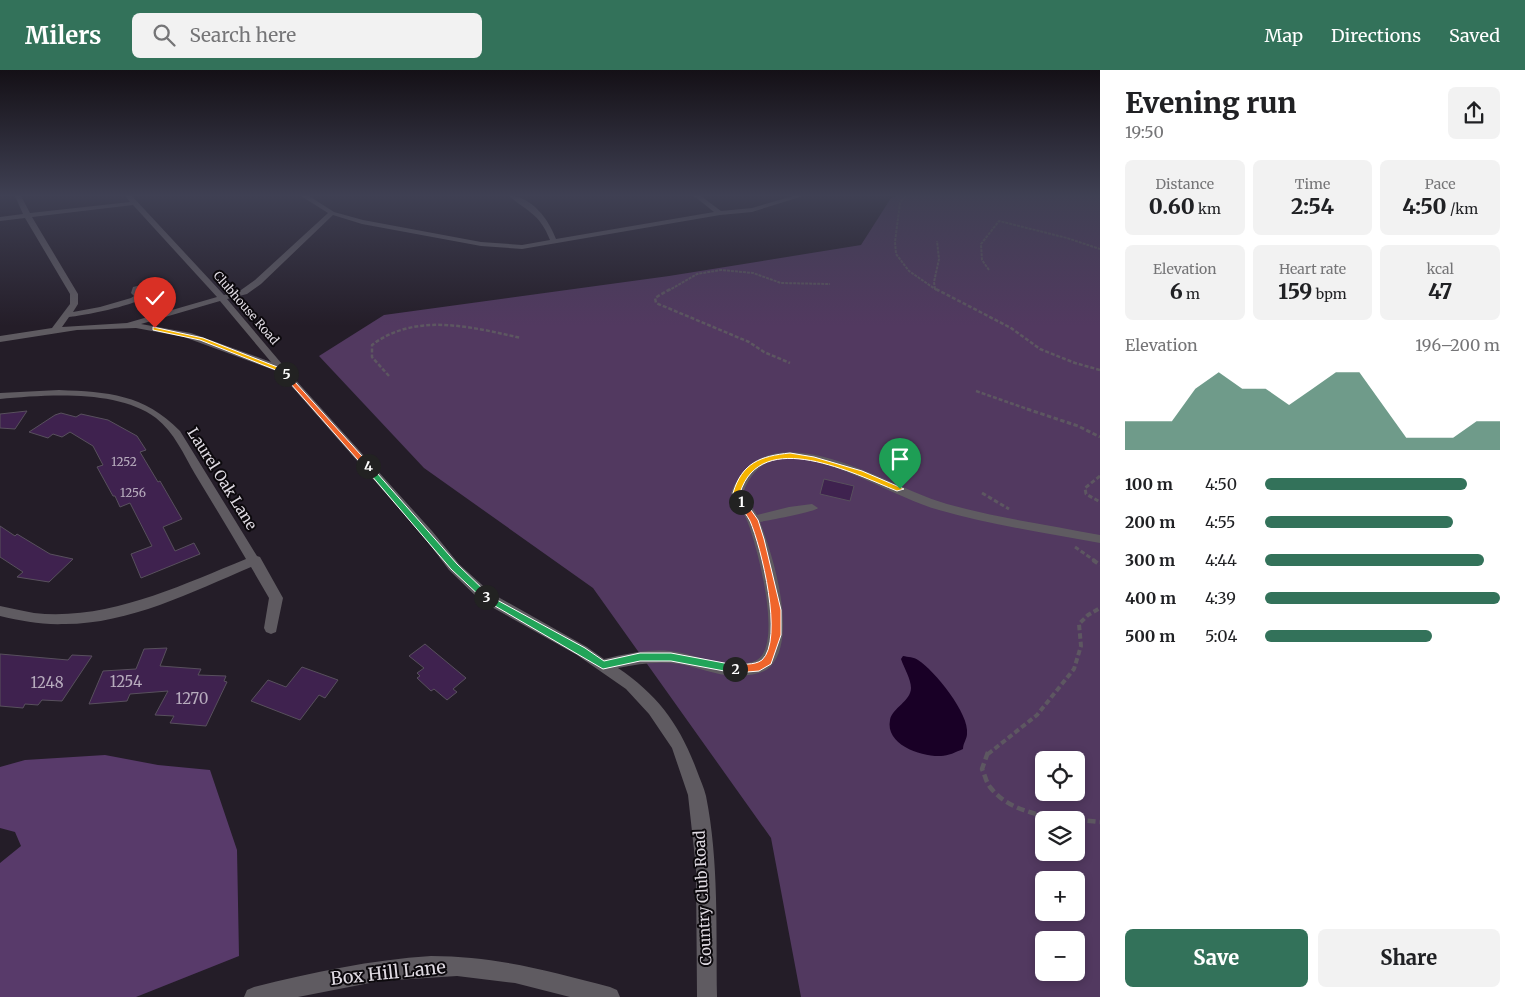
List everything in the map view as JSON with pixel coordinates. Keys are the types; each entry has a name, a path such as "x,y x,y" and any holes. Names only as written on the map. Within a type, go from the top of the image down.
{"street":[{"path":"42,239 74,294 74,304 55,330"},
{"name":"Clubhouse Road","path":"168,239 222,298 283,371"},
{"path":"123,326 244,292 258,282 304,239"},
{"path":"452,239 480,244 522,247 570,239"},
{"path":"66,315 98,312 139,296"},
{"name":"Country Club Road","path":"0,340 55,330 123,326 155,328 201,339 283,371 428,534 454,567 486,597 582,651 631,684 655,709 678,745 697,795 705,868 707,997"},
{"name":"Laurel Oak Lane","path":"0,396 51,392 91,394 130,402 157,414 176,433 255,560 276,598 271,628"},
{"path":"603,665 640,657 671,657 740,670 759,667 768,661 777,635 776,610 754,520 737,493 741,480 753,466 769,457 790,455 812,459 859,473 930,503 1100,539"},
{"path":"754,520 789,511 812,508"},
{"path":"0,611 17,616 60,620 116,613 165,597 255,560"},
{"name":"Box Hill Lane","path":"254,997 342,978 404,968 457,966 505,971 610,997"}],"path":[{"path":"895,239 896,254 909,271 935,289 1011,328 1049,353 1074,364 1100,370"},
{"path":"985,239 981,244 982,260 989,270"},
{"path":"1073,239 1100,249"},
{"path":"935,289 934,282 939,259 937,241"},
{"path":"790,363 774,358 740,338 662,306 656,303 655,298 697,274 721,270 753,273 781,283 830,284"},
{"path":"389,376 372,357 372,345 379,338 388,334 424,326 455,326 521,338"},
{"path":"976,391 1008,400 1078,426 1100,437"},
{"path":"1100,476 1085,488 1086,494 1100,502"},
{"path":"1100,608 1088,615 1080,624 1081,646 1074,669 1037,714 988,751 982,769 990,788 1011,806 1045,816 1100,822"}],"shaded area":[{"path":"865,239 1100,239 1100,997 801,997 771,838 593,588 424,468 319,356 384,315 669,276 861,245"},
{"path":"903,656 915,658 925,665 950,693 963,715 966,725 967,736 963,749 944,756 933,756 906,748 893,736 890,729 891,716 908,697 911,688 909,677 901,659"},
{"path":"105,755 158,765 210,770 237,850 239,956 136,997 0,997 0,863 21,846 15,832 0,828 0,767 25,760"}],"building":[{"path":"27,411 15,429 0,428 0,414"},
{"path":"61,413 76,417 81,414 108,420 137,436 146,450 140,452 158,482 160,481 182,519 163,527 175,551 194,543 200,554 141,578 131,554 152,546 130,503 120,507 115,496 113,496 97,467 103,465 93,446 70,432 62,437 53,434 48,438 29,432"},
{"path":"824,479 854,486 850,501 820,494"},
{"path":"0,526 50,554 73,559 49,582 17,577 23,572 0,557"},
{"path":"425,644 466,678 453,689 457,692 447,700 434,689 431,691 417,678 420,676 417,673 424,668 409,656"},
{"path":"167,648 160,666 201,669 198,675 226,676 224,681 227,682 206,726 170,723 174,716 155,715 168,691 130,694 127,701 89,704 103,671 136,669 144,649"},
{"path":"0,654 68,660 72,655 92,656 62,701 42,700 38,705 25,704 23,708 0,706"},
{"path":"302,667 338,680 325,698 319,695 300,720 251,701 268,680 286,687"}],"route":[{"path":"155,328 201,339 283,371 428,534 454,567 486,597 582,651 603,665 640,657 671,657 740,670 759,667 768,661 777,635 776,610 754,520 742,504 737,493 741,480 753,466 769,457 790,455 812,459 859,473 900,489"}]}
